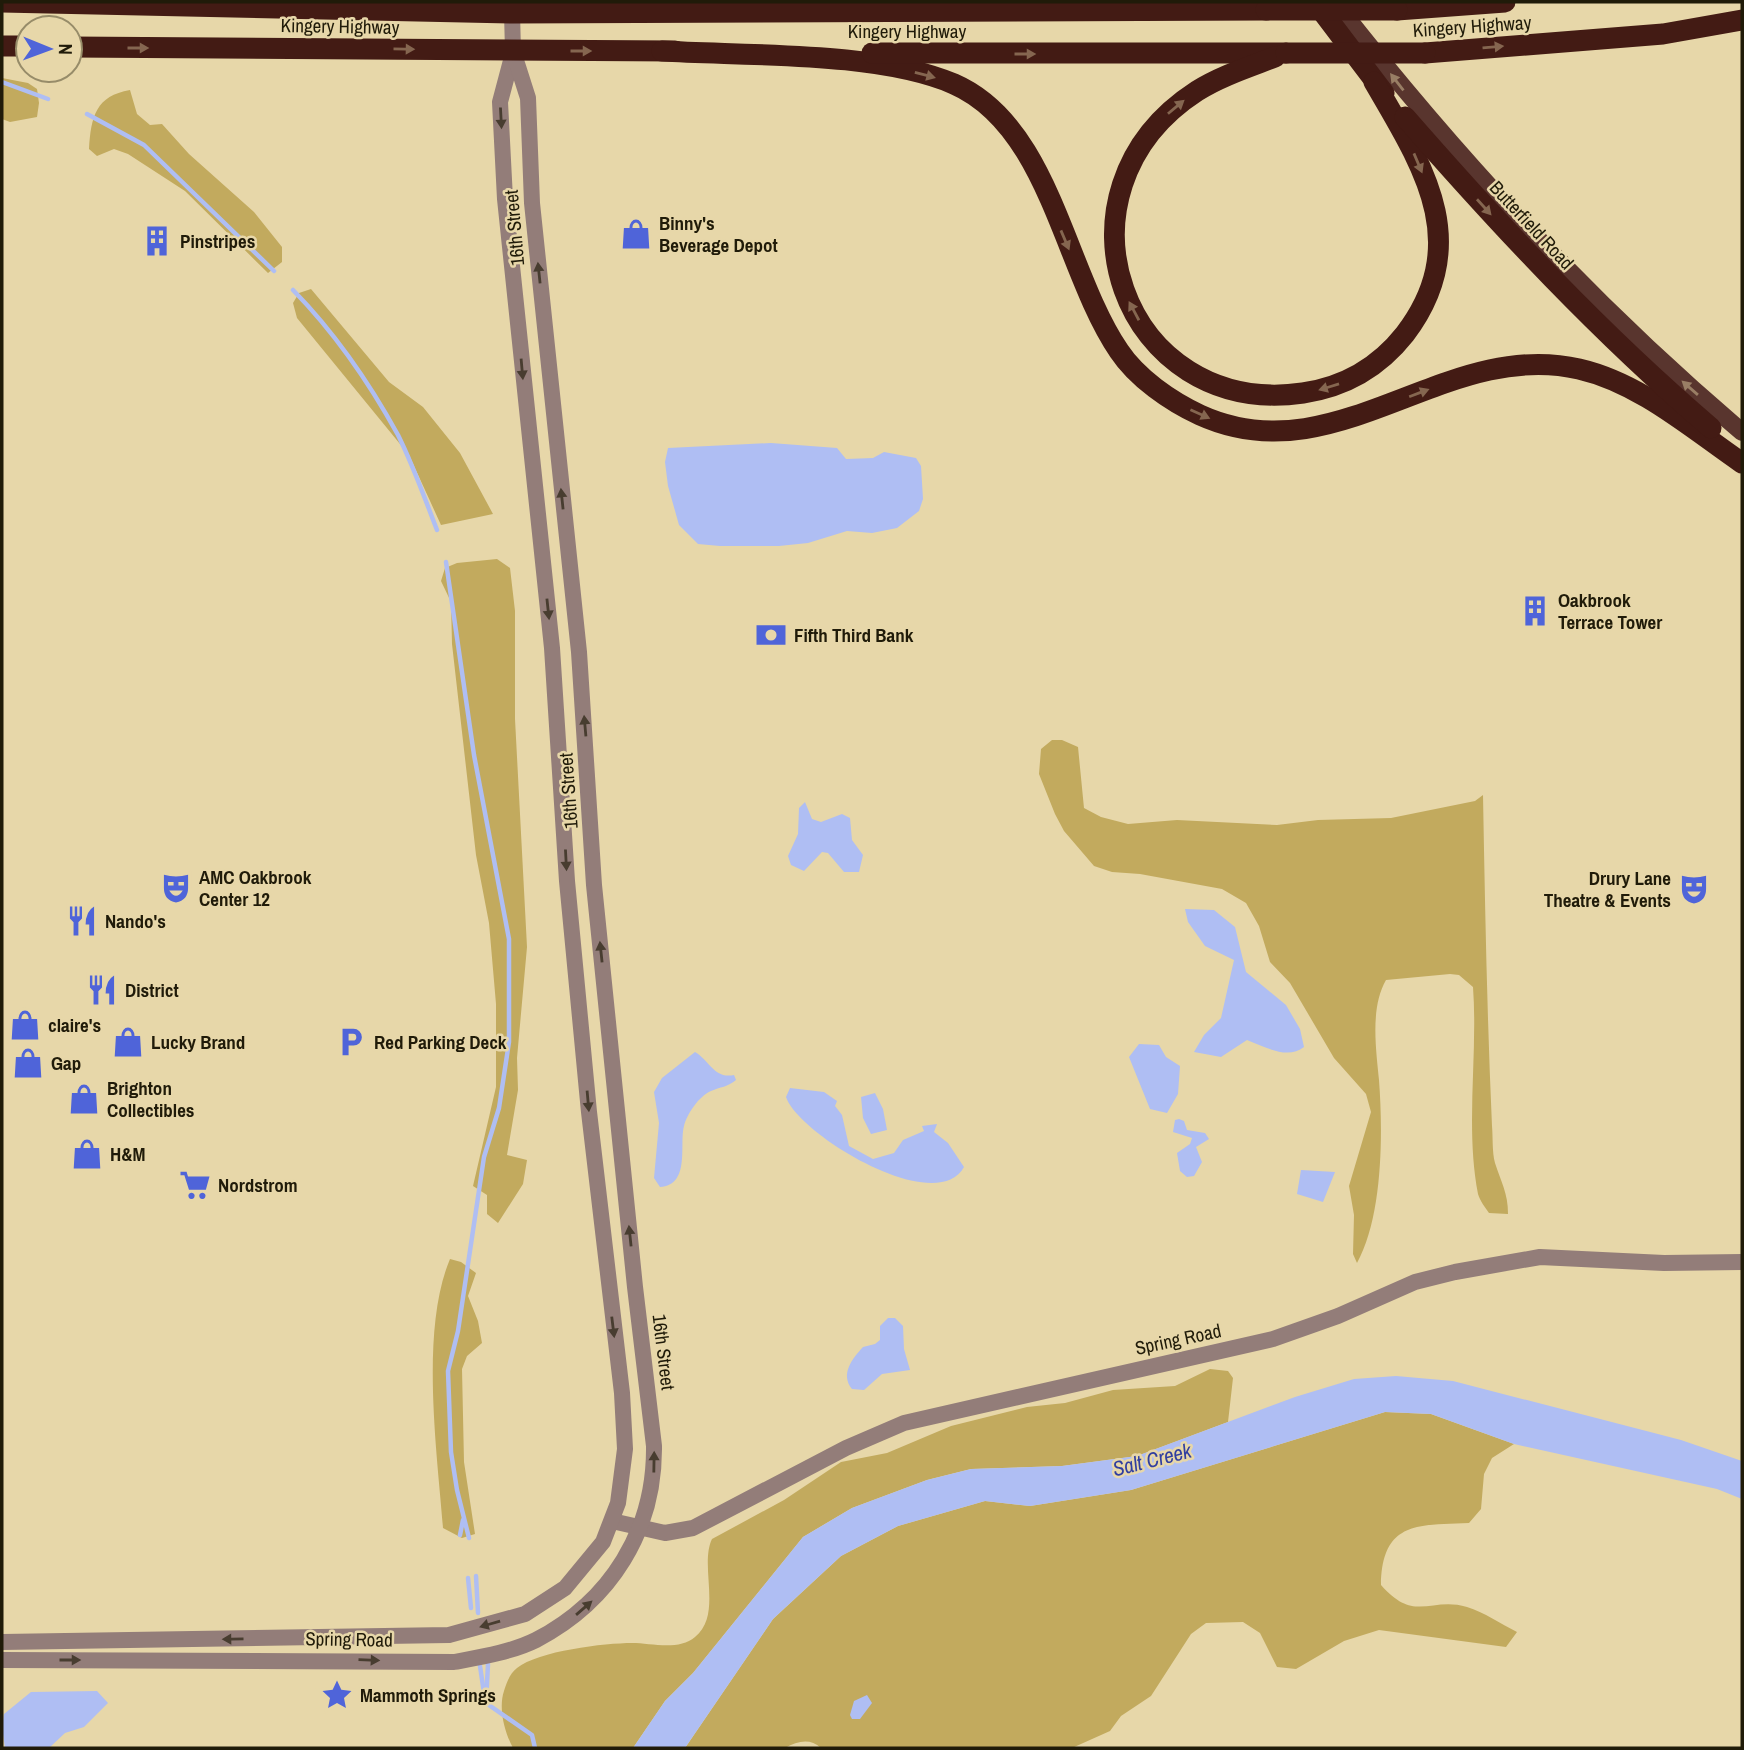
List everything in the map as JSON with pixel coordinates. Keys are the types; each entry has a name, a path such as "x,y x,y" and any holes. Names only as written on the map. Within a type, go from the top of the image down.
{"highway":[{"name":"Kingery Highway","path":"2,2 512,13 1397,10 1506,2"},
{"path":"1300,2 1397,10"},
{"name":"Butterfield Road","path":"1315,2 1374,82 1489,213 1572,300 1667,390 1742,454"},
{"name":"Kingery Highway","path":"84,47 1425,53 1663,34 1742,20"},
{"path":"662,51 839,60 925,75 973,94 1015,134 1031,161 1100,319 1121,354 1147,381 1201,415 1226,424 1257,429 1292,430 1324,426 1487,368 1537,363 1578,369 1623,384 1742,463"},
{"path":"1286,53 1215,80 1174,109 1139,146 1118,193 1113,217 1115,255 1123,288 1146,332 1174,360 1218,384 1238,391 1276,395 1334,387 1388,354 1416,319 1436,273 1440,232 1437,211 1411,146 1374,82"}],"main road":[{"name":"Butterfield Road","path":"1334,2 1458,155 1608,311 1742,432"}],"street":[{"name":"16th Street","path":"512,13 513,51 500,102 505,199 552,648 567,881 589,1112 622,1393 624,1476 612,1521"},
{"name":"16th Street","path":"513,51 528,98 532,203 579,652 594,885 654,1446 654,1472 640,1529"},
{"name":"Spring Road","path":"2,1642 449,1635 525,1614 565,1588 603,1542 612,1521 665,1533 704,1524 846,1448 922,1417 1273,1339 1329,1320 1415,1282 1469,1268 1540,1257 1664,1263 1742,1262"},
{"name":"Spring Road","path":"2,1660 349,1659 454,1662 477,1658 535,1641 584,1609 618,1572 640,1529"}],"shaded area":[{"path":"2,78 14,80 14,84 30,84 37,89 37,117 10,122 2,119"},
{"path":"130,90 137,114 150,125 162,124 189,154 254,212 282,247 282,262 268,273 185,191 128,154 114,149 97,156 89,149 91,127 98,109 110,97"},
{"path":"311,289 389,382 423,407 460,453 493,514 441,525 409,455 297,318 293,303 299,293"},
{"path":"497,559 510,568 515,611 515,719 527,947 517,1058 518,1090 507,1155 527,1160 523,1184 498,1223 487,1214 487,1195 473,1186 496,1087 496,1004 489,923 476,855 452,644 451,602 441,581 445,568 457,563"},
{"path":"1052,740 1062,740 1078,747 1084,808 1101,817 1128,824 1177,820 1277,825 1318,820 1391,818 1475,801 1483,795 1493,1149 1508,1214 1489,1213 1478,1194 1474,1169 1473,987 1459,975 1450,974 1386,980 1378,1003 1375,1029 1381,1124 1379,1174 1372,1222 1357,1263 1353,1254 1354,1215 1349,1186 1371,1112 1366,1094 1334,1058 1290,983 1270,962 1259,926 1246,903 1222,889 1140,874 1112,872 1094,866 1064,831 1039,774 1041,749"},
{"path":"450,1259 461,1262 476,1273 468,1296 478,1321 482,1343 467,1356 462,1369 464,1462 475,1534 462,1538 443,1528 433,1391 435,1320"},
{"path":"1210,1369 1228,1371 1233,1378 1228,1422 1137,1456 1062,1466 971,1469 927,1480 852,1508 803,1537 693,1673 665,1701 633,1748 513,1748 505,1728 502,1698 515,1670 540,1657 572,1649 620,1643 673,1645 695,1637 708,1616 708,1562 712,1539 784,1500 841,1462 887,1453 951,1426 1027,1407 1065,1403 1113,1390 1175,1386"},
{"path":"1385,1412 1431,1414 1514,1444 1492,1458 1484,1474 1481,1509 1469,1523 1419,1527 1396,1538 1388,1549 1383,1564 1381,1585 1393,1597 1414,1606 1454,1604 1486,1615 1517,1632 1506,1647 1379,1630 1344,1641 1296,1669 1277,1667 1260,1633 1243,1622 1206,1623 1191,1634 1151,1696 1121,1716 1110,1731 1072,1748 821,1748 804,1742 785,1748 685,1748 773,1619 841,1556 898,1526 985,1501 1030,1506 1131,1490"}],"water":[{"path":"771,443 837,448 846,459 873,458 884,452 916,458 921,466 923,499 919,511 897,528 872,533 847,531 808,543 779,546 698,544 679,525 668,486 665,462 668,448"},
{"path":"805,802 812,819 821,822 842,814 850,818 852,840 863,855 859,872 844,872 828,853 822,852 804,871 791,865 788,856 798,834 799,808"},
{"path":"1185,909 1214,910 1235,927 1246,972 1286,1005 1300,1029 1304,1047 1298,1051 1284,1052 1247,1040 1221,1057 1194,1052 1204,1035 1221,1018 1234,960 1205,946 1188,922"},
{"path":"1139,1044 1159,1045 1166,1057 1180,1066 1178,1094 1167,1113 1150,1109 1129,1057"},
{"path":"695,1052 717,1072 727,1076 734,1075 736,1080 707,1093 694,1106 684,1126 680,1172 670,1185 660,1187 654,1178 659,1123 654,1092 662,1078"},
{"path":"790,1088 824,1092 837,1101 835,1106 842,1115 849,1146 873,1159 894,1153 903,1140 924,1131 922,1126 937,1124 934,1132 948,1143 964,1167 949,1180 926,1183 899,1177 869,1165 840,1149 796,1113 786,1097"},
{"path":"875,1093 883,1109 887,1130 871,1134 863,1118 861,1097"},
{"path":"1175,1120 1184,1121 1187,1130 1205,1133 1209,1139 1196,1147 1202,1162 1194,1176 1187,1177 1180,1171 1177,1153 1190,1144 1192,1138 1173,1132"},
{"path":"1301,1170 1335,1172 1323,1202 1297,1194"},
{"path":"888,1318 895,1318 903,1326 904,1349 910,1370 882,1374 864,1390 852,1389 847,1378 849,1367 863,1347 880,1340 880,1326"},
{"name":"Salt Creek","path":"1396,1376 1453,1381 1681,1440 1742,1461 1742,1499 1717,1489 1514,1444 1431,1414 1385,1412 1131,1490 1030,1506 985,1501 898,1526 841,1556 773,1619 685,1748 633,1748 665,1701 693,1673 803,1537 852,1508 927,1480 971,1469 1062,1466 1137,1456 1295,1397 1354,1379"},
{"path":"97,1691 108,1703 84,1727 65,1733 49,1748 5,1748 2,1727 4,1714 31,1692"},
{"path":"867,1695 872,1703 860,1719 852,1719 850,1715 854,1701"}],"waterway":[{"path":"2,82 48,99"},
{"path":"87,114 144,145 274,271"},
{"path":"293,290 337,341 387,416 409,458 437,530"},
{"path":"446,562 474,755 509,939 509,1042 499,1108 484,1157 458,1331 448,1371 451,1452 469,1538"},
{"path":"460,1535 463,1520"},
{"path":"476,1576 478,1613"},
{"path":"468,1578 471,1608"},
{"path":"488,1664 486,1703 532,1735 535,1748"},
{"path":"480,1666 484,1693"}],"place":[{"name":"Binny's Beverage Depot","path":"636,234"},
{"name":"Pinstripes","path":"157,241"},
{"name":"Oakbrook Terrace Tower","path":"1535,611"},
{"name":"Fifth Third Bank","path":"771,635"},
{"name":"AMC Oakbrook Center 12","path":"176,888"},
{"name":"Drury Lane Theatre & Events","path":"1694,889"},
{"name":"Nando's","path":"82,921"},
{"name":"District","path":"102,990"},
{"name":"claire's","path":"25,1025"},
{"name":"Lucky Brand","path":"128,1042"},
{"name":"Red Parking Deck","path":"351,1042"},
{"name":"Gap","path":"28,1063"},
{"name":"Brighton Collectibles","path":"84,1099"},
{"name":"H&M","path":"87,1154"},
{"name":"Nordstrom","path":"195,1185"},
{"name":"Mammoth Springs","path":"337,1695"}]}
